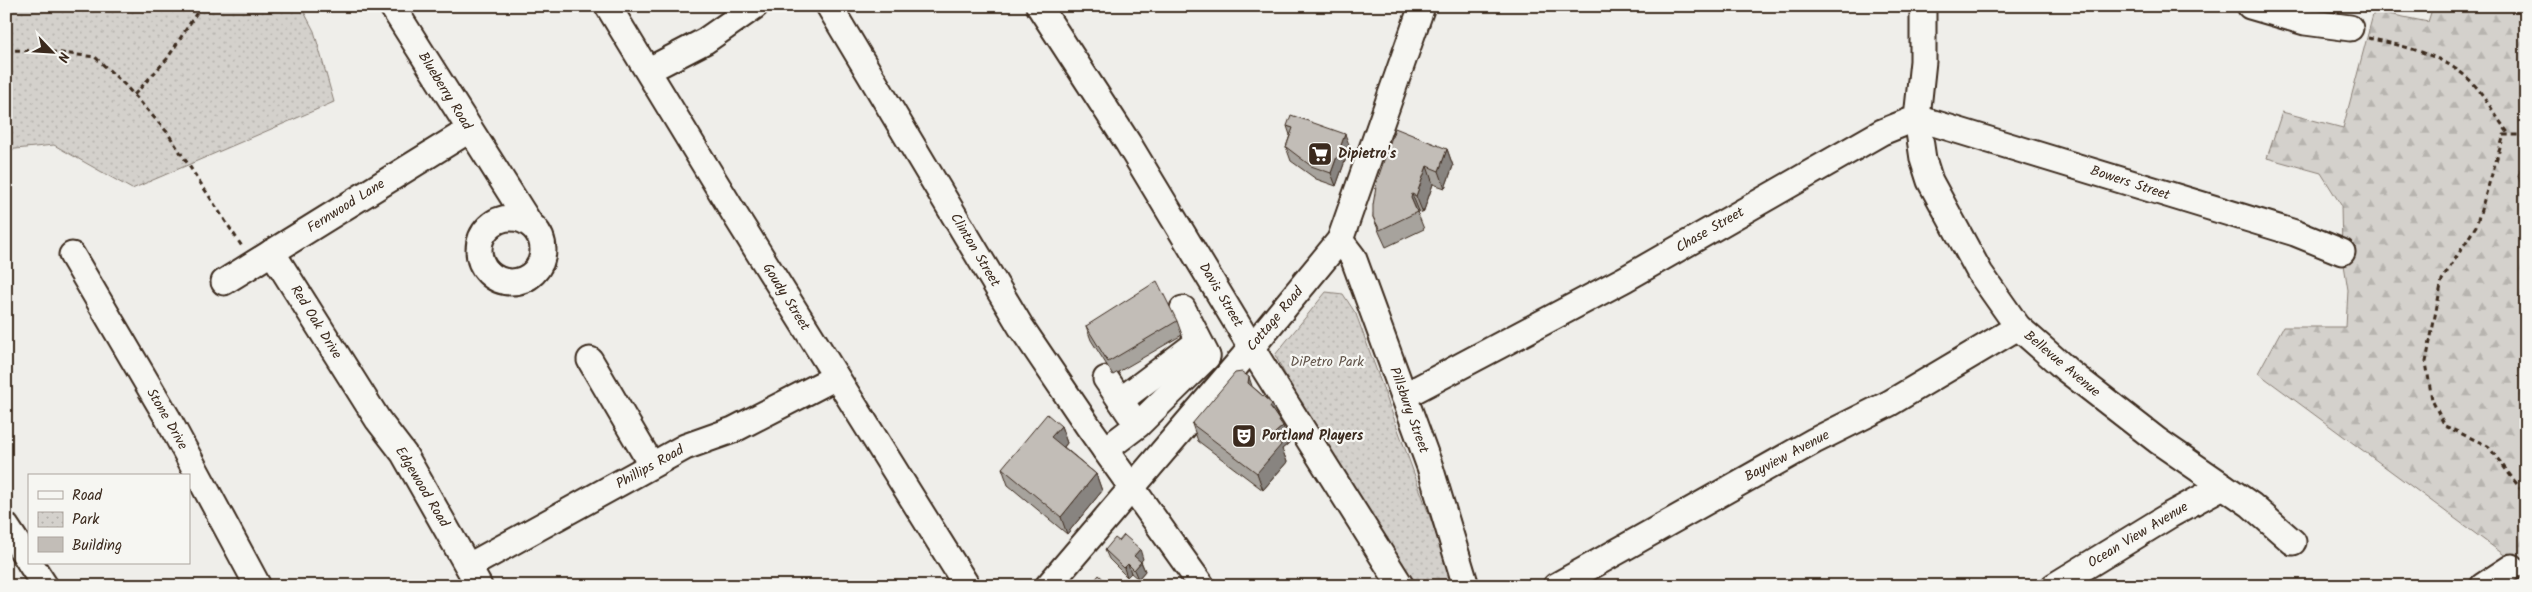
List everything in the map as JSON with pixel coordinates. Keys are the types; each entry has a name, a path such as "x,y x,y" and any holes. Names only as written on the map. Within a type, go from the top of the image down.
{"street":[{"name":"Blueberry Road","path":"392,6 469,130 530,224 538,231 542,240 542,261 529,277 509,282 499,280 490,274 482,266 479,255 479,244 483,233 490,225 500,194 498,175"},
{"name":"Goudy Street","path":"608,6 967,586"},
{"path":"649,70 704,41 755,6"},
{"name":"Clinton Street","path":"829,6 1021,327 1202,586"},
{"name":"Davis Street","path":"1039,6 1128,143 1401,586"},
{"name":"Cottage Road","path":"1048,586 1252,347 1340,240 1422,6"},
{"path":"1917,118 1923,61 1923,6"},
{"path":"2250,6 2305,22 2350,28"},
{"name":"Bowers Street","path":"1917,118 2295,233 2342,252"},
{"name":"Bellevue Avenue","path":"1917,118 1923,159 1930,181 1980,273 2018,327 2061,366 2143,430 2251,505 2293,542"},
{"name":"Chase Street","path":"1404,396 1625,279 1882,132 1917,118"},
{"name":"Fernwood Lane","path":"224,282 469,130"},
{"path":"490,225 500,219 511,217 530,224"},
{"name":"Pillsbury Street","path":"1340,240 1353,257 1430,467 1466,586"},
{"name":"Stone Drive","path":"72,255 167,418 258,586"},
{"name":"Red Oak Drive","path":"263,258 360,392"},
{"path":"1183,310 1203,350 1224,380"},
{"name":"Bayview Avenue","path":"1556,586 1805,445 1890,403 2018,327"},
{"path":"1106,450 1135,427 1203,350"},
{"path":"1121,400 1203,350"},
{"path":"590,360 651,464"},
{"name":"Phillips Road","path":"474,576 586,503 651,464 685,447 733,430 836,377"},
{"path":"1106,379 1121,400 1135,427 1158,457"},
{"name":"Edgewood Road","path":"360,392 378,420 404,454 474,576"},
{"name":"Ocean View Avenue","path":"2054,586 2170,515 2223,486"},
{"path":"6,526 28,559"},
{"path":"31,564 45,586"},
{"path":"2483,586 2512,567"}],"path":[{"path":"134,95 168,59 201,6"},
{"path":"2350,28 2368,37 2417,48 2460,71 2478,89 2509,135"},
{"path":"6,50 45,51 96,57 167,132 263,258"},
{"path":"2526,138 2520,135 2504,135 2476,226 2442,280 2426,362 2432,400 2445,426 2488,446 2526,496"}],"green space":[{"path":"6,6 301,6 314,31 334,102 132,189 54,145 6,150"},
{"path":"2433,6 2526,6 2526,571 2258,373 2283,327 2346,327 2348,290 2342,252 2341,205 2321,173 2267,158 2282,112 2343,128 2374,11 2428,22"},
{"name":"DiPetro Park","path":"1326,292 1343,294 1356,314 1455,586 1410,586 1301,405 1275,355"}],"building":[{"name":"Dipietro's","path":"1291,115 1345,134 1331,173 1311,166 1286,147 1293,128 1287,126"},
{"path":"1395,128 1447,149 1439,171 1427,166 1416,196 1412,194 1411,198 1417,212 1380,230 1373,217 1373,205 1377,181"},
{"path":"2526,157 2526,179 2518,176"},
{"path":"1157,281 1177,321 1108,362 1086,326"},
{"name":"Portland Players","path":"1242,372 1249,377 1248,383 1272,404 1270,407 1283,426 1275,433 1281,445 1257,473 1192,424 1235,373"},
{"path":"1047,414 1061,426 1051,437 1096,474 1061,517 1002,468"},
{"path":"1124,535 1140,549 1134,556 1141,562 1134,570 1128,564 1124,568 1105,550 1115,538 1119,541"},
{"path":"1099,575 1111,586 1090,586"}],"place":[{"name":"Dipietro's","path":"1320,154"},
{"name":"Portland Players","path":"1244,436"}]}
